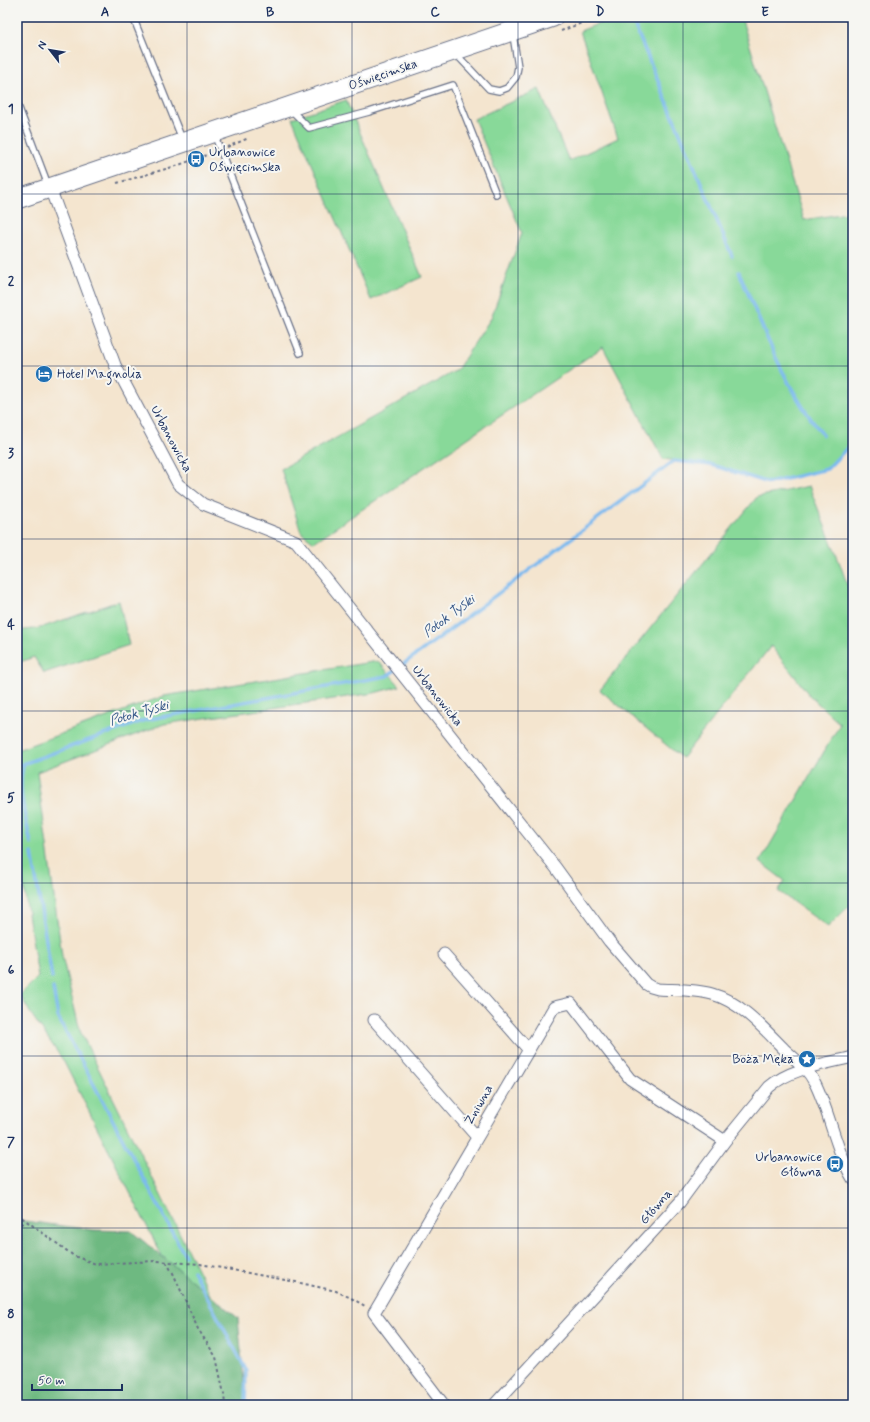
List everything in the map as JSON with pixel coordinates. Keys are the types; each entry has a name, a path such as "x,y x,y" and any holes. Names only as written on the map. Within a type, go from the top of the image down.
{"highway":[{"name":"Oświęcimska","path":"17,199 552,17"}],"street":[{"name":"Urbanowicka","path":"50,188 115,365 178,484 203,504 296,541 556,868 609,941 646,984 651,988 658,989 699,991 724,999 738,1007 758,1024 805,1069 814,1082 844,1160 853,1179"},
{"path":"444,954 528,1049"},
{"name":"Żniwna","path":"374,1313 554,1007 571,1003 630,1079 724,1141"},
{"path":"374,1020 477,1137"},
{"name":"Główna","path":"494,1405 680,1202 724,1141 777,1080 805,1069 853,1057"},
{"path":"374,1313 444,1405"}],"lane":[{"path":"133,17 183,143"},
{"path":"453,51 489,89 499,91 507,88 516,77 518,67 512,31"},
{"path":"288,107 309,128 369,112 453,85 496,194"},
{"path":"17,103 50,188"},
{"path":"213,132 300,353"}],"path":[{"path":"17,1214 74,1256 96,1264 166,1262 200,1264 296,1282 336,1292 356,1301 374,1313"},
{"path":"17,1228 25,1220"},
{"path":"166,1262 198,1329 216,1357 225,1405"}],"green space":[{"path":"616,17 741,17 804,220 853,212 852,443 827,469 769,483 712,465 663,459 603,347 314,542 301,532 281,469 457,370 491,318 522,233 474,119 539,89 569,161 618,138 580,31"},
{"path":"346,100 422,277 371,300 292,118"},
{"path":"809,486 853,601 853,902 828,927 778,891 785,881 760,862 840,724 810,696 771,646 682,758 600,690 757,497"},
{"path":"119,601 129,645 44,673 34,657 17,663 17,631 40,628"},
{"path":"378,661 400,686 374,693 164,724 37,772 62,956 80,1031 211,1297 162,1256 63,1060 31,1014 20,995 38,977 17,844 17,750 164,696"},
{"path":"17,1220 94,1230 131,1231 238,1318 246,1405 17,1405"}],"waterway":[{"path":"631,17 732,256"},
{"path":"739,272 775,356 809,417 823,435"},
{"name":"Potok Tyski","path":"17,766 145,720 387,676 674,461 712,465 769,483 827,469 853,442"},
{"path":"24,763 21,793 31,844"},
{"path":"32,853 52,978"},
{"path":"53,988 58,1017 185,1256"},
{"path":"193,1271 246,1370 245,1405"}],"place":[{"name":"Urbanowice Oświęcimska","path":"196,159"},
{"name":"Hotel Magnolia","path":"44,374"},
{"name":"Boża Męka","path":"807,1059"},
{"name":"Urbanowice Główna","path":"835,1164"}]}
